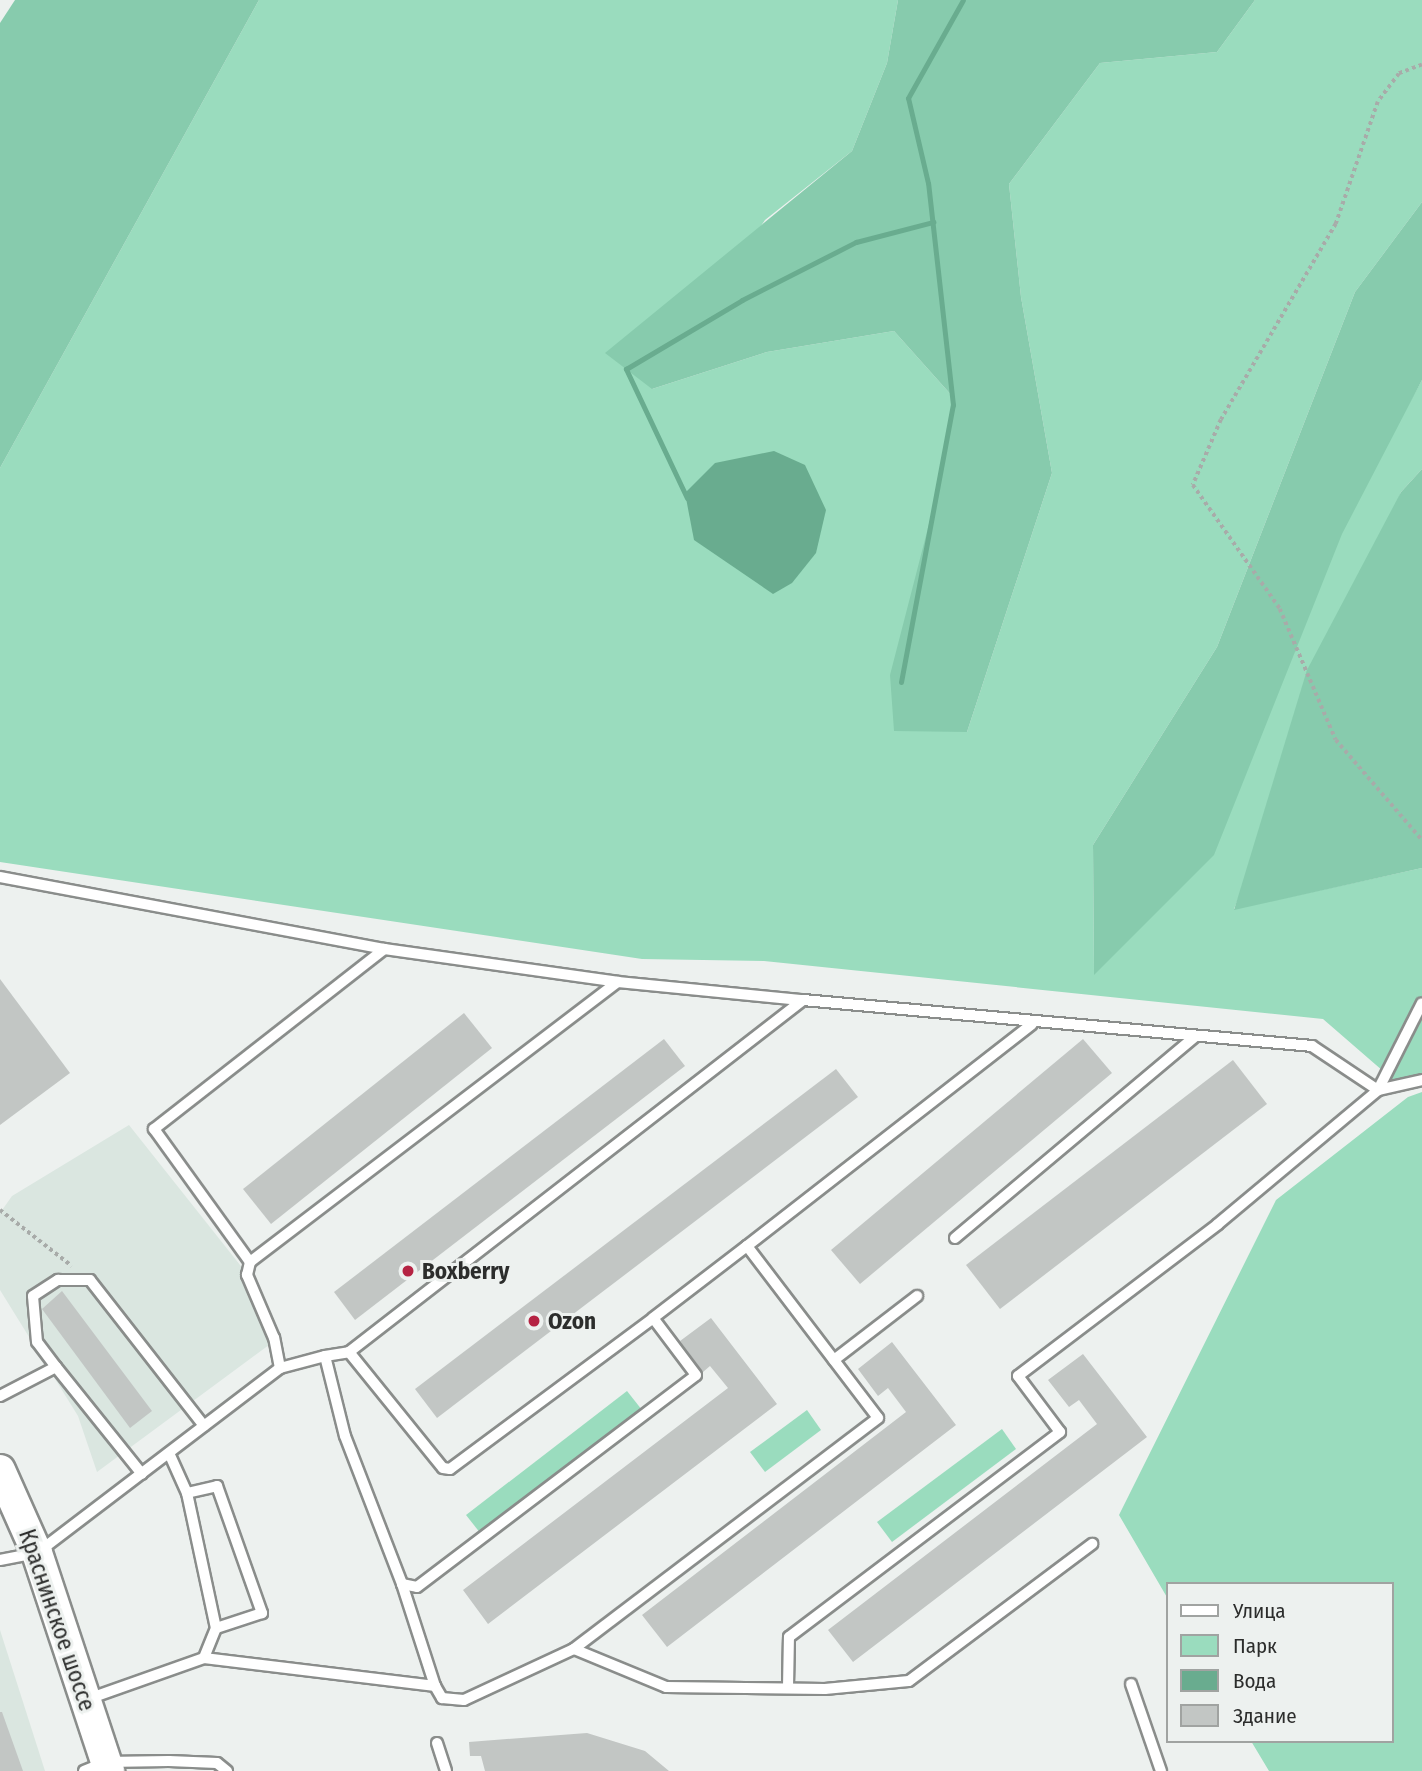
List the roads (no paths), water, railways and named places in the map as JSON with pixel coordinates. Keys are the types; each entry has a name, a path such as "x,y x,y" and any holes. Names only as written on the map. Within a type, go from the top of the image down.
{"main road":[{"name":"Краснинское шоссе","path":"0,1470 37,1553 84,1701 100,1768"}],"lane":[{"path":"0,877 384,949 618,982 1032,1024 1312,1046 1378,1090 1422,1080"},
{"path":"250,1262 154,1129 384,949"},
{"path":"281,1368 274,1338 247,1275 250,1262 618,982"},
{"path":"0,1560 37,1553 281,1368 349,1352 803,1000"},
{"path":"788,1687 789,1637 1060,1432 1018,1376 1218,1224 1378,1090 1422,1003"},
{"path":"349,1352 443,1468 450,1469 653,1318 1032,1024"},
{"path":"955,1238 1196,1036"},
{"path":"325,1356 345,1436 402,1584 435,1686 442,1698 464,1700 574,1649 878,1418 747,1246"},
{"path":"142,1474 37,1342 33,1296 58,1280 90,1280 204,1426"},
{"path":"834,1360 917,1296"},
{"path":"402,1584 418,1587 696,1375 653,1318"},
{"path":"0,1396 55,1367"},
{"path":"169,1453 187,1493 216,1628 204,1658"},
{"path":"187,1493 217,1486 262,1613 216,1628"},
{"path":"574,1649 666,1687 788,1687 909,1681 1092,1544"},
{"path":"84,1701 204,1658 435,1686"},
{"path":"1131,1685 1161,1771"},
{"path":"437,1743 446,1771"},
{"path":"100,1768 217,1763 227,1771"}],"water":[{"path":"774,451 805,465 826,510 816,553 792,583 773,594 694,540 685,493 715,463"}],"waterway":[{"path":"901,682 953,405 928,183 908,98 963,0"},
{"path":"687,498 626,369 742,300 856,242 933,222"}],"place":[{"name":"Boxberry","path":"408,1271"},
{"name":"Ozon","path":"534,1321"}]}
